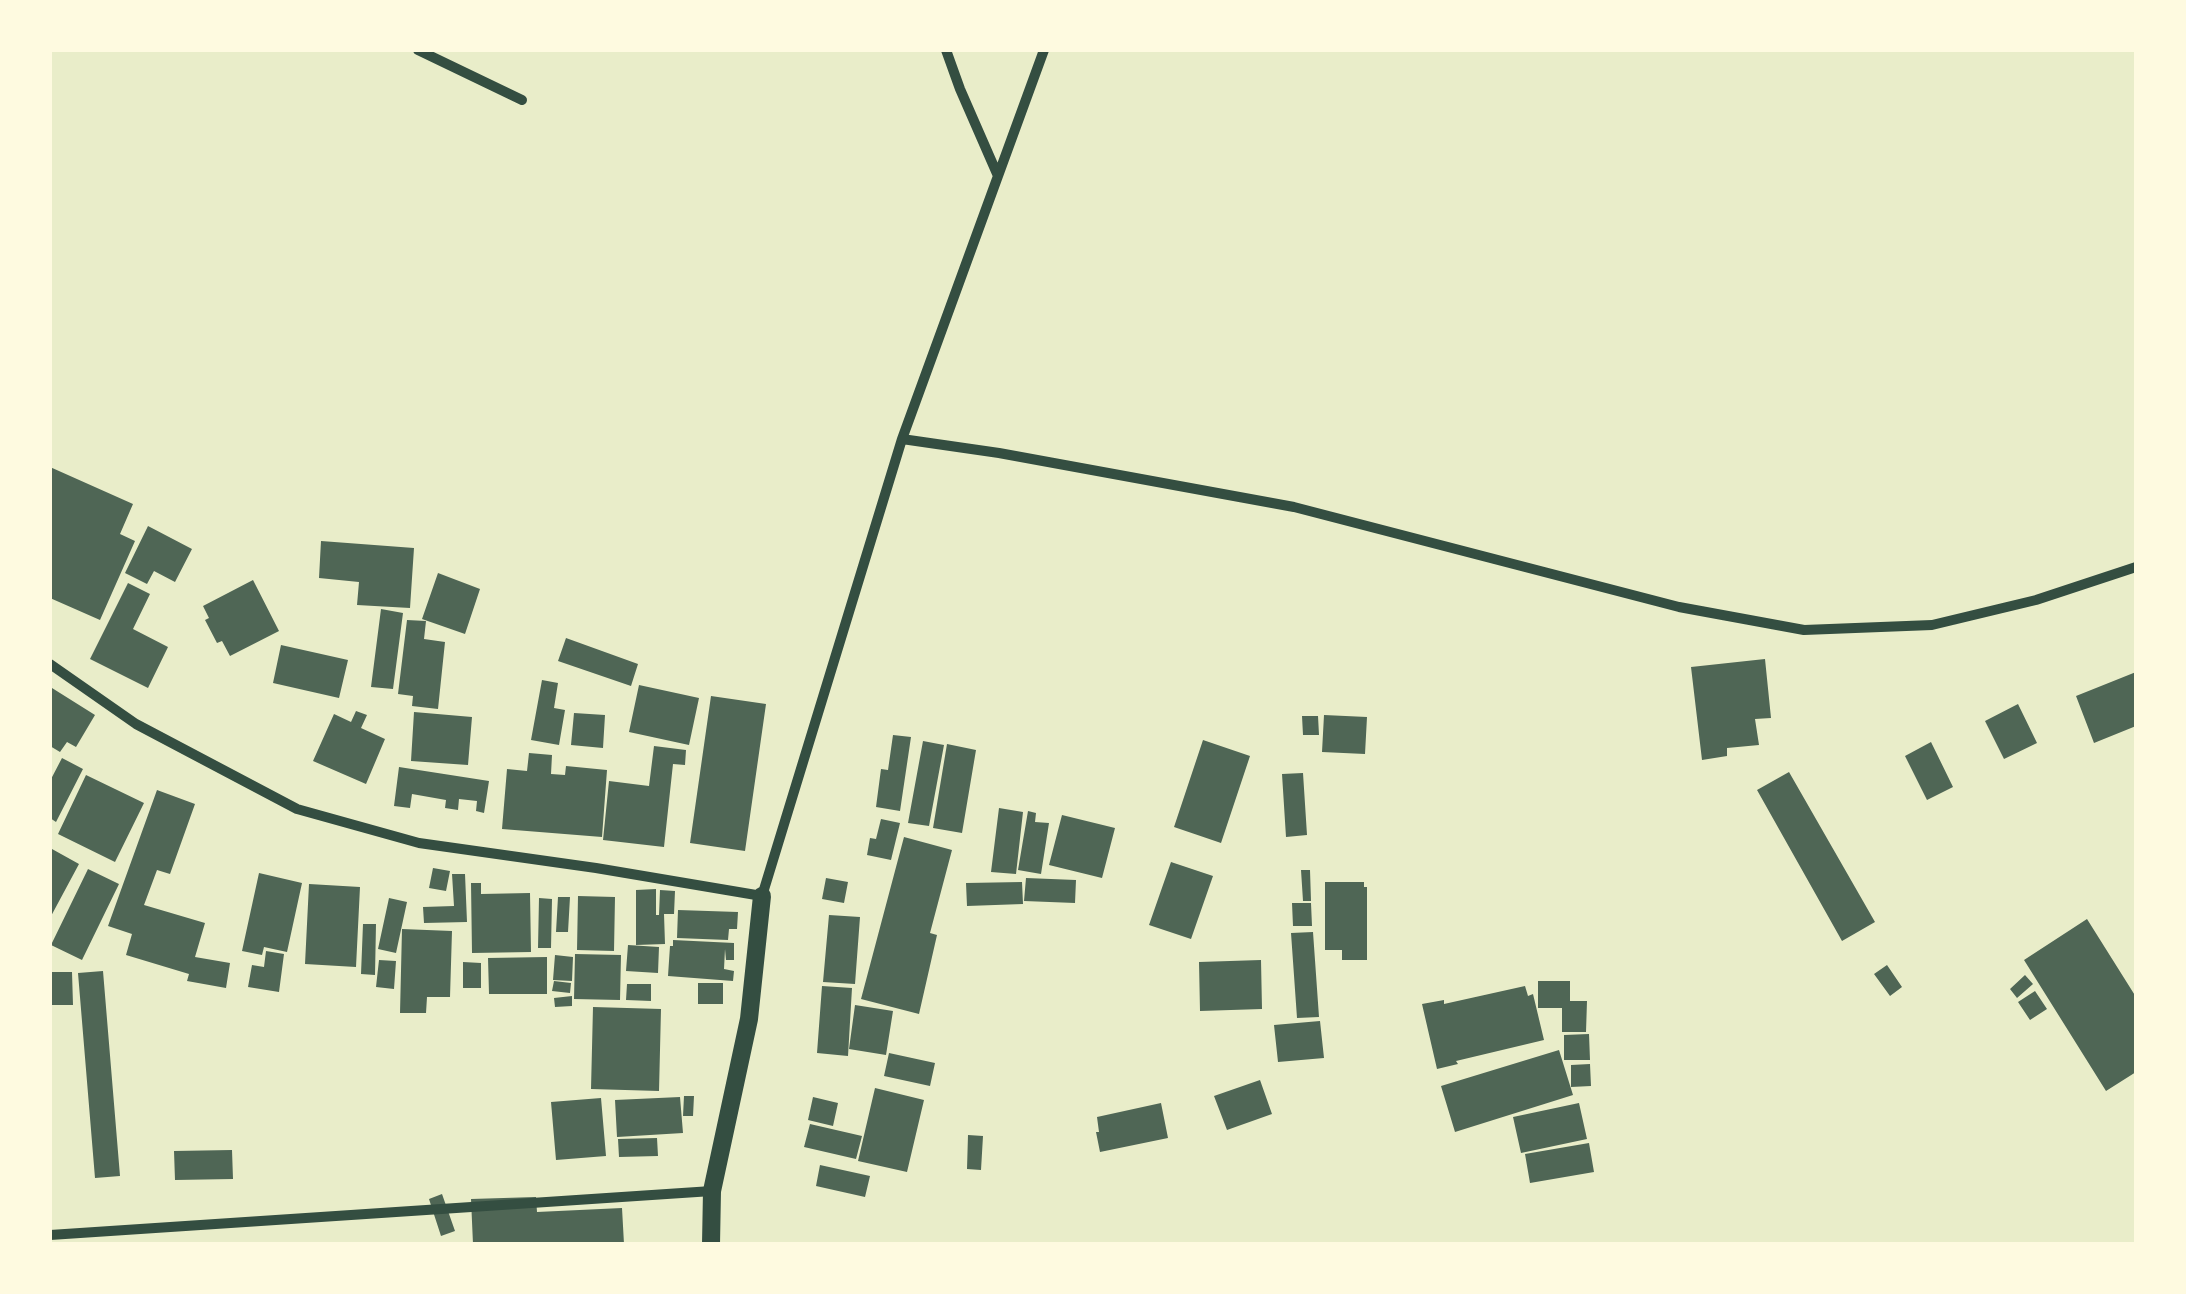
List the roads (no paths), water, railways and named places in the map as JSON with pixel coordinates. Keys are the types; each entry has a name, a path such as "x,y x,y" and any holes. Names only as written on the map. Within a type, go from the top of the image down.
{"street":[{"path":"418,50 522,100"},
{"path":"946,50 998,177"},
{"path":"711,1244 712,1191 749,1019 762,896 902,439 1044,50"},
{"path":"902,439 1294,507 1678,608 1804,630 1932,625 2036,600 2136,567"},
{"path":"50,664 136,724 297,809 419,843 762,896"},
{"path":"50,1234 712,1191"}]}
